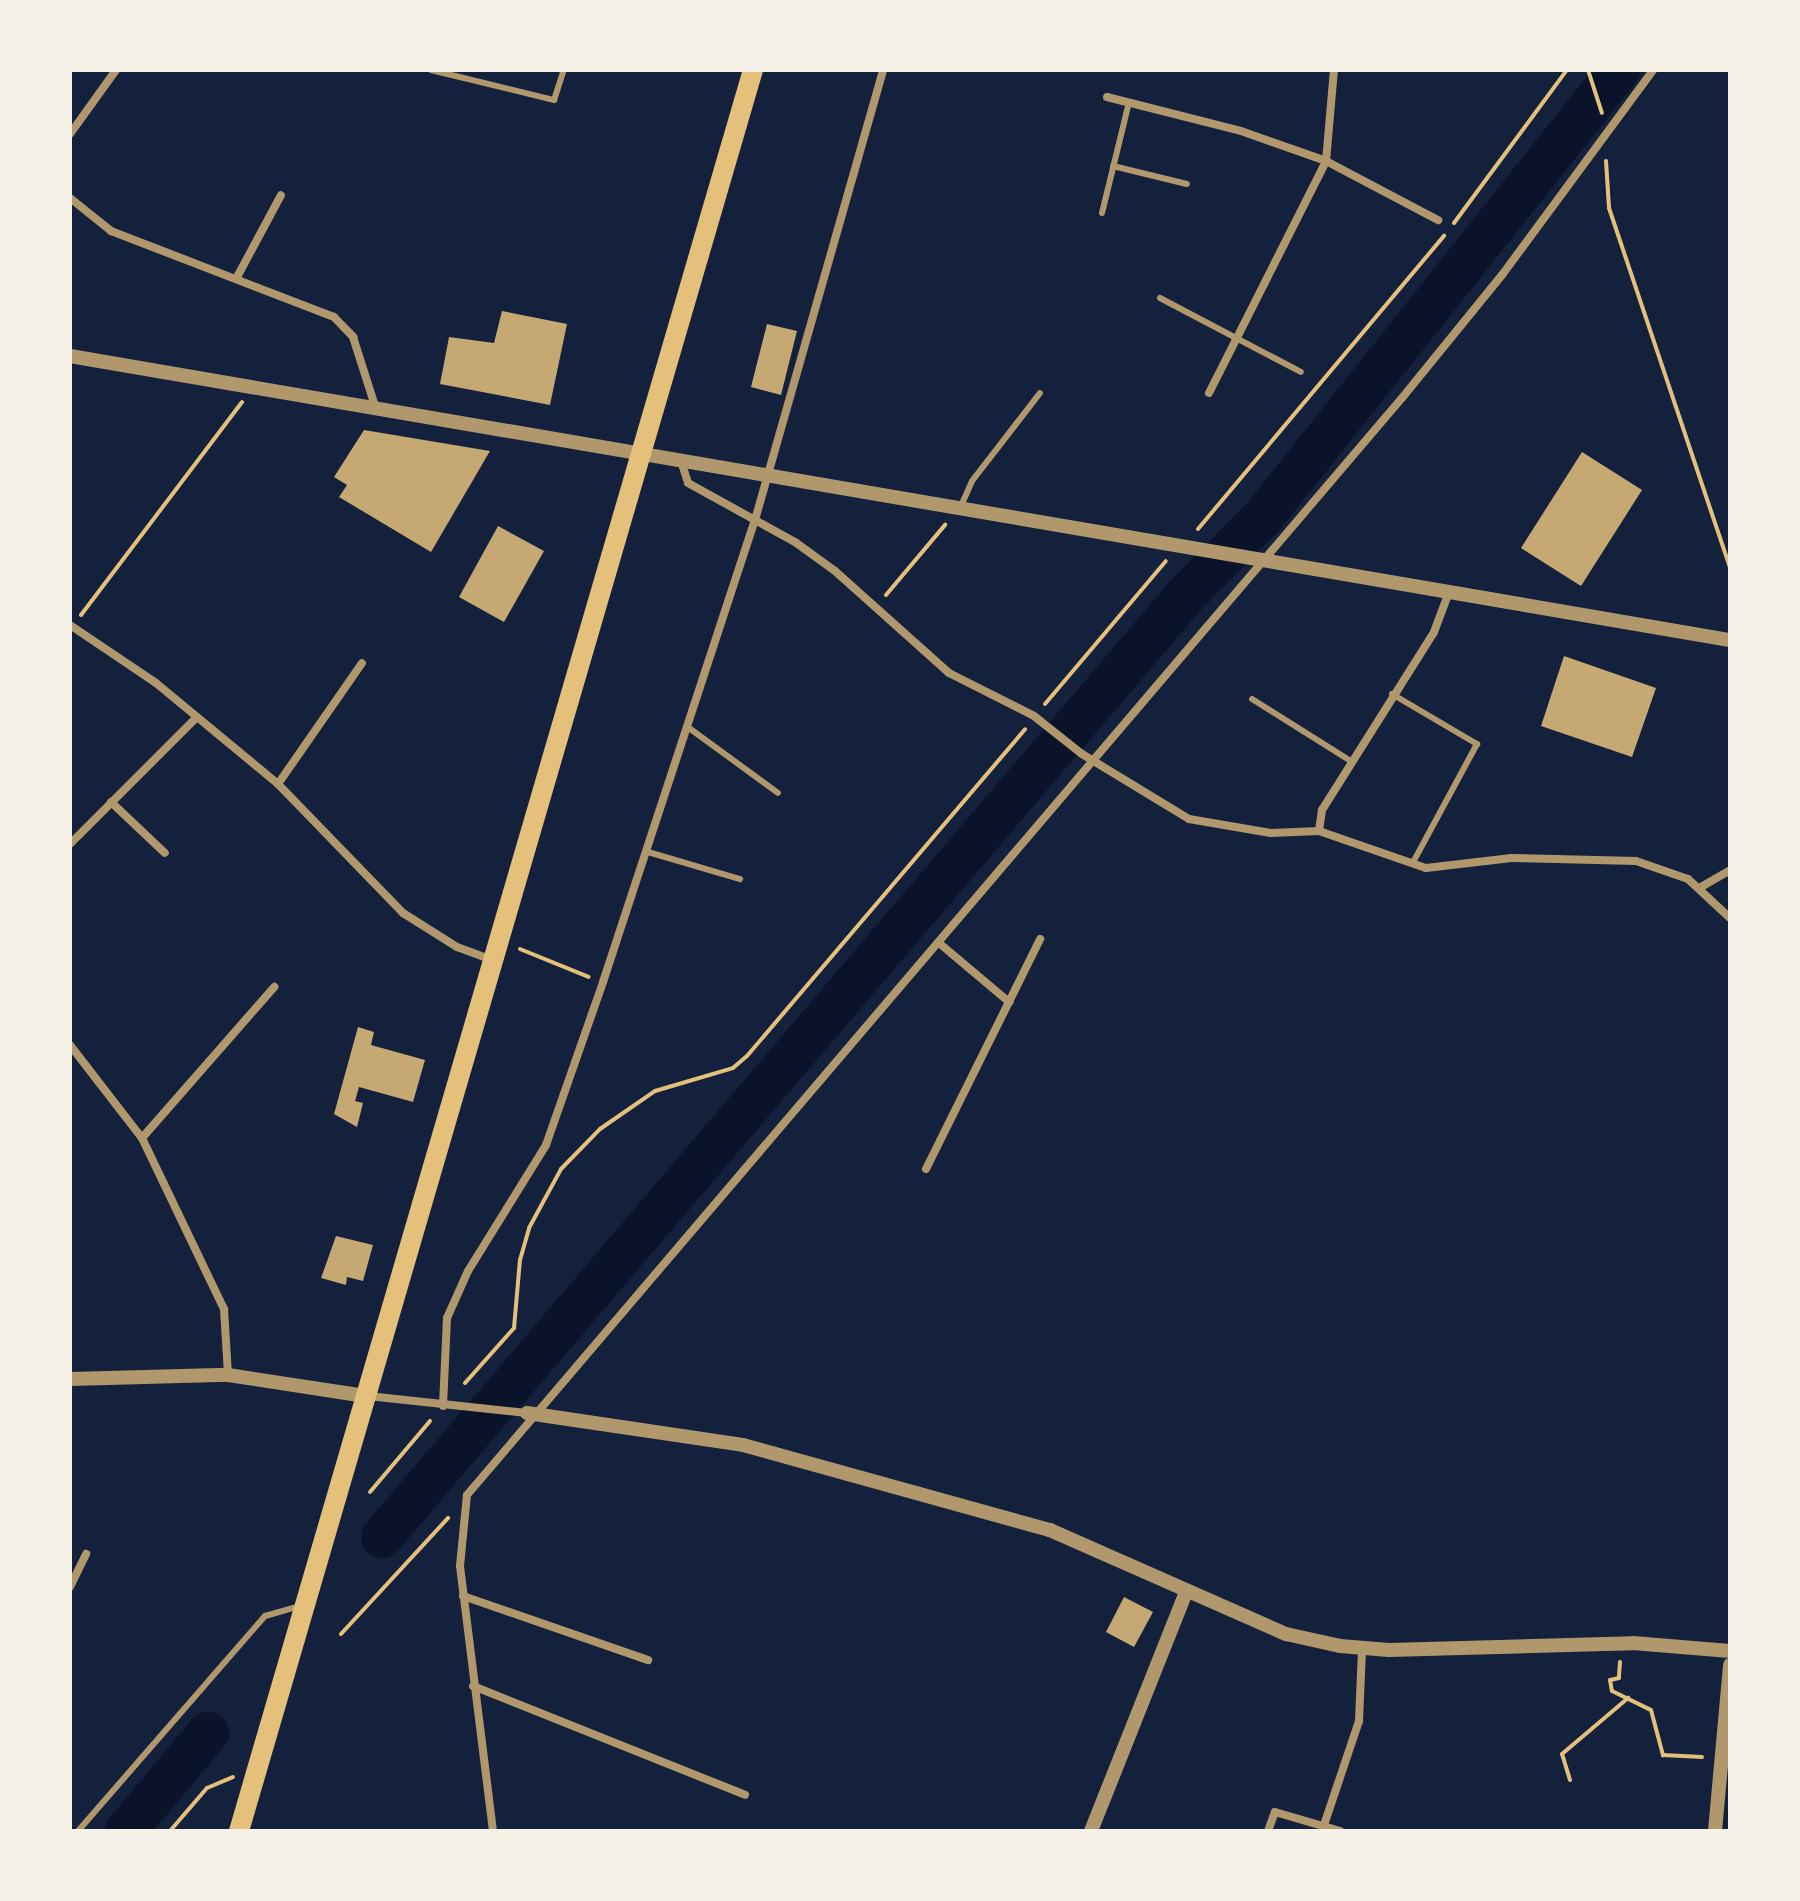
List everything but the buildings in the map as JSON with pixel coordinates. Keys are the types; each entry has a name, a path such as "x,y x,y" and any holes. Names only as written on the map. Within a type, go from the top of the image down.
{"main road":[{"path":"239,1831 750,71"}],"street":[{"path":"70,134 116,70"},
{"path":"446,1406 447,1318 468,1271 546,1145 603,982 755,520 883,70"},
{"path":"1209,393 1326,161 1334,70"},
{"path":"493,1831 460,1566 467,1495 531,1413 939,943 1260,558 1502,275 1653,70"},
{"path":"1107,97 1241,131 1326,161 1438,220"},
{"path":"236,279 281,195"},
{"path":"70,198 111,231 334,317 353,337 376,409"},
{"path":"70,356 961,506 1730,640"},
{"path":"681,461 688,483 718,504 755,520 835,571 949,673 1043,723 1082,754 1189,819 1271,833 1319,831 1412,864 1438,868 1511,858 1619,859 1664,869 1701,887 1730,918"},
{"path":"1319,831 1322,810 1443,616 1449,592"},
{"path":"71,626 156,683 278,784 403,913 457,947 495,950"},
{"path":"278,784 362,663"},
{"path":"70,844 196,718"},
{"path":"111,802 165,853"},
{"path":"1701,887 1730,870"},
{"path":"926,1169 1040,939"},
{"path":"939,943 1009,1002"},
{"path":"142,1138 274,987"},
{"path":"70,1045 142,1138 224,1309 228,1375"},
{"path":"70,1379 228,1375 365,1396 531,1413 743,1445 1050,1530 1286,1634 1362,1648 1621,1643 1730,1651"},
{"path":"70,1587 86,1554"},
{"path":"1091,1831 1186,1592"},
{"path":"463,1596 648,1660"},
{"path":"1324,1825 1359,1721 1362,1648"},
{"path":"1715,1831 1724,1798 1730,1665"},
{"path":"473,1686 745,1795"},
{"path":"1268,1831 1275,1812 1340,1831"}],"lane":[{"path":"431,70 554,100 564,70"},
{"path":"1102,213 1129,102"},
{"path":"1113,166 1187,184"},
{"path":"1160,298 1301,372"},
{"path":"961,506 972,481 1040,393"},
{"path":"1392,694 1477,744 1412,864"},
{"path":"1252,699 1351,761"},
{"path":"689,728 778,793"},
{"path":"648,852 740,879"},
{"path":"78,1831 265,1616 305,1605"}],"path":[{"path":"1197,530 1402,291 1567,70"},
{"path":"1588,70 1606,125"},
{"path":"1606,155 1609,208 1730,567"},
{"path":"71,626 252,388"},
{"path":"874,609 947,521"},
{"path":"1044,705 1166,560"},
{"path":"465,1383 514,1328 526,1238 561,1169 600,1129 655,1091 733,1068 747,1056 1026,727"},
{"path":"495,950 603,982"},
{"path":"370,1492 430,1421"},
{"path":"341,1634 397,1579 467,1495"},
{"path":"1621,1658 1619,1678 1610,1680 1612,1691 1651,1710 1663,1755 1705,1758"},
{"path":"1570,1780 1562,1754 1628,1698"},
{"path":"170,1831 207,1788 227,1778"}],"waterway":[{"path":"382,1537 1185,596 1263,517 1619,70"},
{"path":"126,1831 208,1733"}]}
